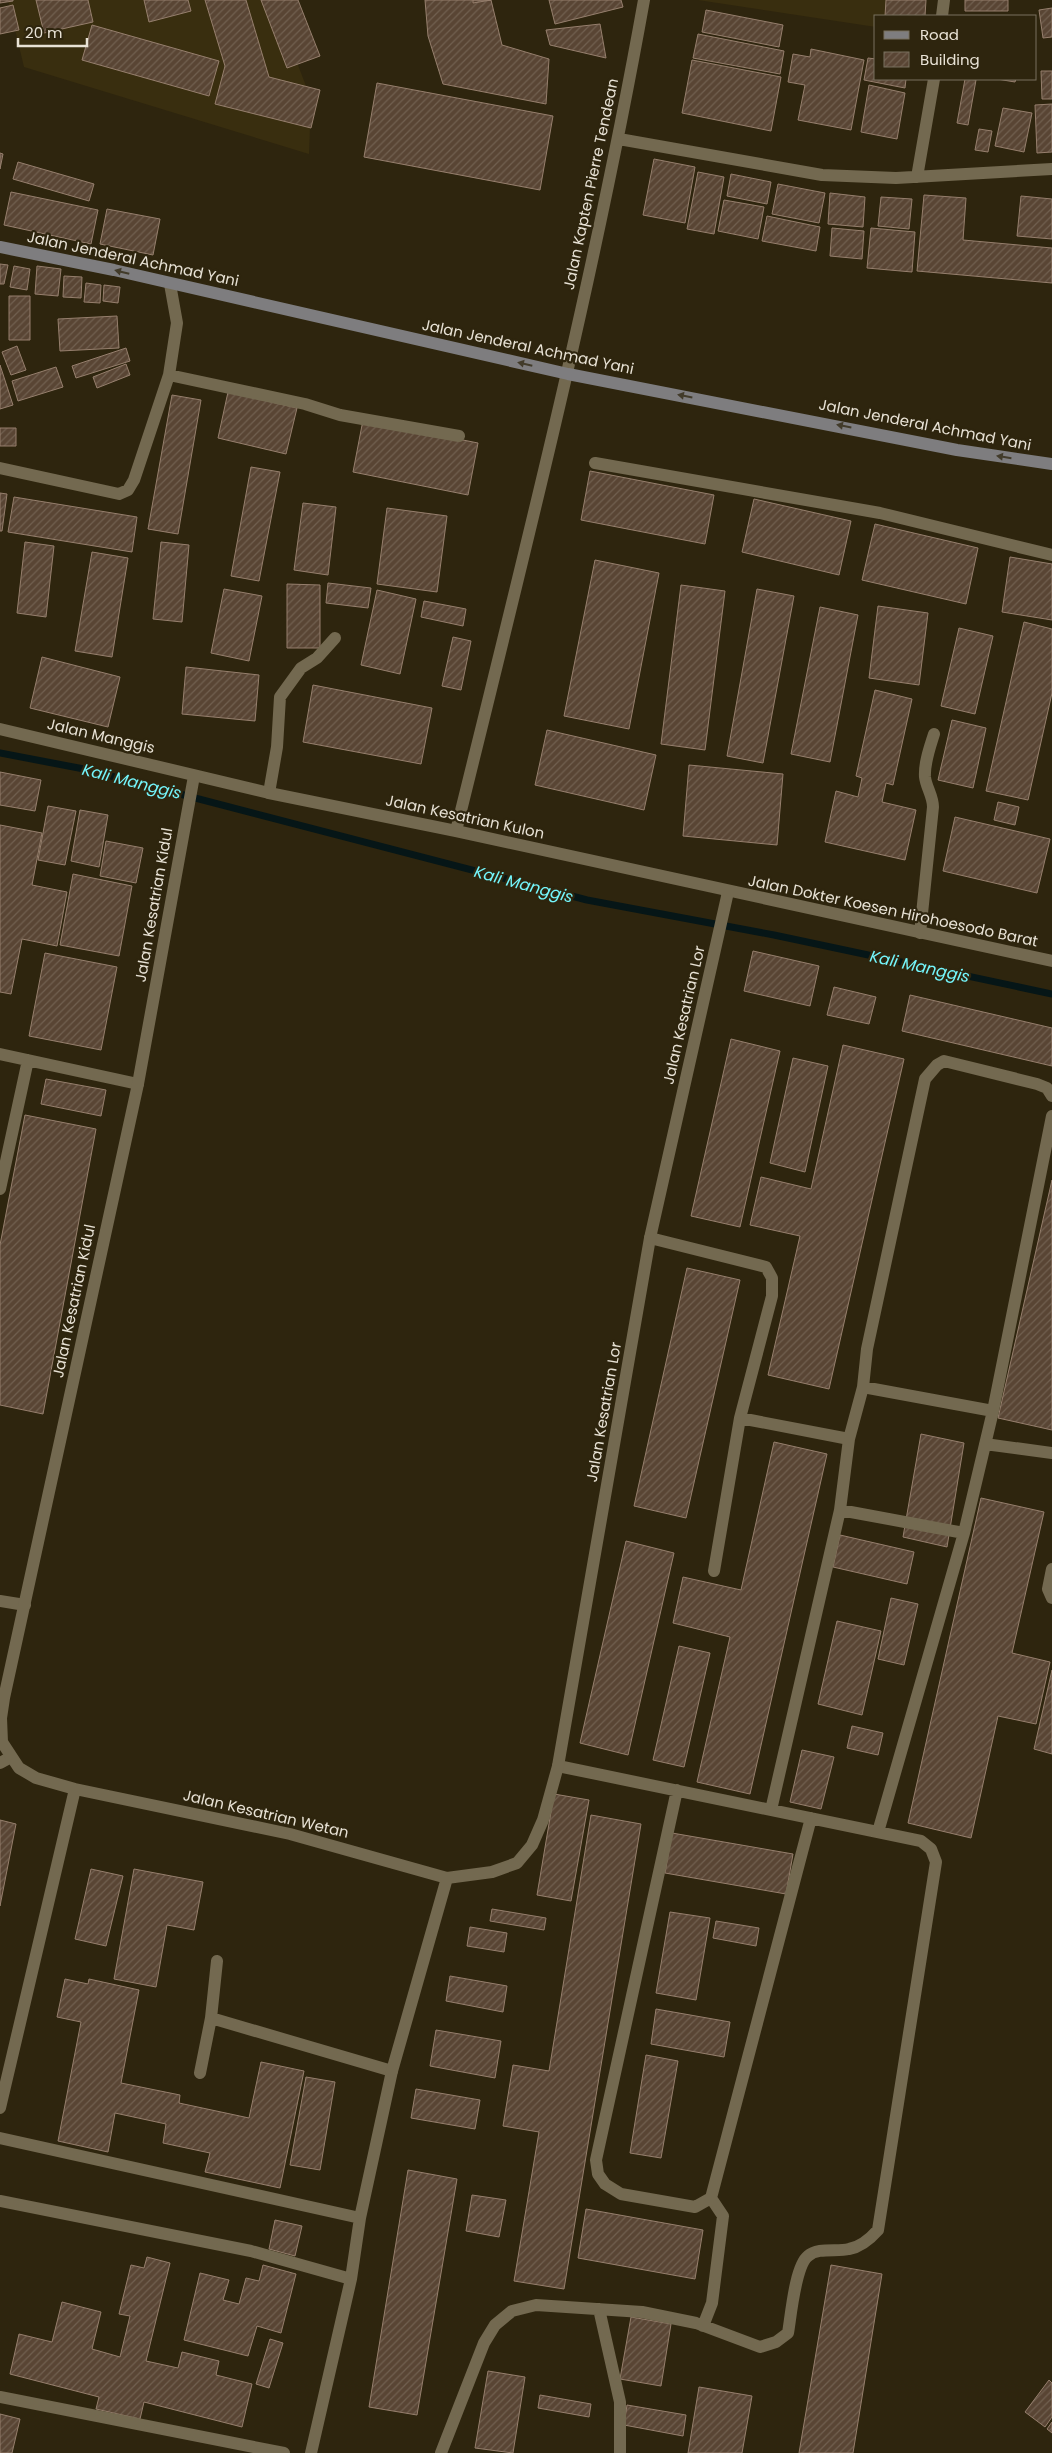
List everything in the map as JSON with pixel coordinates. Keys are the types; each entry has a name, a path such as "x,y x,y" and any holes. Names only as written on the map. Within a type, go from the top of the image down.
{"main road":[{"name":"Jalan Jenderal Achmad Yani","path":"0,247 114,270 568,374 957,450 1052,464"}],"street":[{"name":"Jalan Kapten Pierre Tendean","path":"456,831 568,374 619,139 644,0"},
{"path":"942,15 944,0"},
{"path":"917,177 934,80"},
{"path":"619,139 822,175 917,177 1052,169"},
{"path":"0,468 119,494 128,490 134,480 169,375 177,323 170,284"},
{"path":"169,375 304,404 340,414 459,436"},
{"path":"595,463 880,513 1052,554"},
{"path":"269,793 277,748 280,697 301,668 317,658 335,638"},
{"name":"Jalan Manggis","path":"0,729 194,776"},
{"path":"920,933 933,807 933,800 925,777 934,734"},
{"name":"Jalan Kesatrian Kulon","path":"194,776 456,831 728,892"},
{"name":"Jalan Kesatrian Kidul","path":"75,1789 36,1778 5,1760 1,1718 138,1084 194,776"},
{"name":"Jalan Dokter Koesen Hirohoesodo Barat","path":"728,892 1052,961"},
{"name":"Jalan Kesatrian Lor","path":"447,1878 492,1872 516,1862 532,1845 543,1820 558,1766 650,1238 728,892"},
{"path":"0,1054 138,1084"},
{"path":"0,1189 28,1060"},
{"path":"771,1810 840,1510 849,1439 863,1387 867,1348 925,1079 937,1064 944,1061 1037,1084 1047,1088 1052,1096"},
{"path":"878,1832 964,1533 993,1411 1052,1116"},
{"path":"650,1238 766,1267 772,1278 772,1296 740,1418 714,1571"},
{"path":"863,1387 993,1411"},
{"path":"740,1418 849,1439"},
{"path":"985,1444 1052,1453"},
{"path":"840,1510 964,1533"},
{"path":"1052,1569 1048,1589 1052,1598"},
{"path":"0,1602 25,1605"},
{"path":"441,2453 484,2343 495,2325 512,2311 536,2305 642,2312 702,2326 760,2347 776,2342 788,2333 800,2270 808,2255 815,2252 849,2249 862,2244 878,2230 936,1862 931,1850 921,1841 558,1766"},
{"path":"0,2108 5,2065 75,1789"},
{"name":"Jalan Kesatrian Wetan","path":"75,1789 290,1834 447,1878"},
{"path":"677,1790 596,2160 598,2174 605,2184 621,2194 695,2207 711,2198 811,1818"},
{"path":"312,2453 351,2279 360,2218 392,2071 447,1878"},
{"path":"200,2073 211,2018 217,1961"},
{"path":"211,2018 392,2071"},
{"path":"0,2138 360,2218"},
{"path":"702,2326 712,2303 723,2216 711,2198"},
{"path":"0,2201 251,2251 351,2279"},
{"path":"599,2309 620,2402 620,2453"},
{"path":"0,2397 284,2453"}],"shaded area":[{"path":"8,0 273,0 311,99 309,154 24,67"},
{"path":"698,0 917,0 916,15 874,15 874,27"}],"building":[{"path":"0,0 13,0 13,1 0,3"},
{"path":"36,0 88,0 93,22 44,33"},
{"path":"144,0 188,0 191,11 149,22"},
{"path":"205,0 246,0 269,77 320,90 311,128 215,104 225,66"},
{"path":"261,0 298,0 320,56 287,68"},
{"path":"425,0 491,0 502,45 549,59 546,104 443,84 428,36"},
{"path":"473,0 491,0 473,3"},
{"path":"549,0 621,0 623,7 555,24"},
{"path":"886,0 926,0 925,15 885,15"},
{"path":"965,0 1008,0 1008,11 965,11"},
{"path":"13,5 19,30 0,34 0,8"},
{"path":"1052,8 1052,37 1043,38 1039,10"},
{"path":"706,10 783,25 779,47 702,32"},
{"path":"600,24 606,58 550,45 546,30"},
{"path":"92,25 219,61 209,96 82,60"},
{"path":"698,34 784,51 780,74 693,58"},
{"path":"811,49 864,60 851,130 798,120 805,85 788,82 793,54 810,57"},
{"path":"868,58 874,59 874,80 906,80 905,88 864,80"},
{"path":"692,60 781,77 771,131 682,113"},
{"path":"1041,71 1052,71 1052,99 1042,99"},
{"path":"965,80 976,80 968,125 957,123"},
{"path":"377,83 553,116 540,190 364,157"},
{"path":"869,85 905,93 897,139 861,132"},
{"path":"1052,104 1052,152 1037,153 1035,105"},
{"path":"1003,108 1032,113 1024,152 995,146"},
{"path":"979,129 992,131 988,152 975,150"},
{"path":"0,153 3,154 0,169"},
{"path":"654,159 695,167 685,223 643,215"},
{"path":"18,162 94,184 89,201 13,179"},
{"path":"698,172 724,177 714,234 687,229"},
{"path":"731,174 771,182 767,204 727,196"},
{"path":"778,184 825,193 819,223 772,214"},
{"path":"11,192 98,210 91,244 4,225"},
{"path":"830,193 865,197 863,227 828,224"},
{"path":"924,195 966,198 963,240 1052,248 1052,283 917,271"},
{"path":"1021,196 1052,199 1052,239 1017,236"},
{"path":"881,197 912,199 909,229 878,226"},
{"path":"724,200 764,207 758,239 718,231"},
{"path":"107,209 160,219 153,255 100,244"},
{"path":"767,216 820,227 816,251 762,241"},
{"path":"832,228 864,231 862,259 830,256"},
{"path":"871,228 915,232 912,272 867,268"},
{"path":"0,264 8,265 4,284 0,284"},
{"path":"14,266 30,269 27,290 10,287"},
{"path":"37,266 61,269 58,296 35,294"},
{"path":"64,276 82,277 81,298 63,297"},
{"path":"86,283 101,285 100,303 84,302"},
{"path":"104,285 120,287 118,303 103,301"},
{"path":"9,296 30,296 30,340 9,340"},
{"path":"117,316 119,348 60,351 58,319"},
{"path":"17,346 26,370 11,375 2,352"},
{"path":"126,348 130,361 76,378 72,366"},
{"path":"126,364 130,375 97,388 93,377"},
{"path":"0,365 13,405 0,409"},
{"path":"56,367 63,387 18,401 12,381"},
{"path":"228,392 297,408 286,454 218,438"},
{"path":"172,395 201,400 178,534 148,529"},
{"path":"363,420 478,443 468,495 353,472"},
{"path":"0,428 16,428 16,446 0,446"},
{"path":"251,467 280,472 259,581 231,576"},
{"path":"590,471 714,495 705,544 581,520"},
{"path":"0,493 7,494 2,531 0,531"},
{"path":"14,497 137,517 132,552 8,532"},
{"path":"754,499 851,521 839,575 742,552"},
{"path":"303,503 336,507 328,575 294,570"},
{"path":"387,508 447,516 437,592 377,584"},
{"path":"875,524 978,548 966,604 862,580"},
{"path":"25,542 54,546 46,617 17,613"},
{"path":"161,542 189,545 182,622 153,619"},
{"path":"92,552 128,558 112,657 75,651"},
{"path":"1010,557 1052,564 1052,620 1002,612"},
{"path":"595,560 659,573 629,729 564,716"},
{"path":"328,583 371,588 368,608 326,603"},
{"path":"287,584 320,585 320,648 287,648"},
{"path":"681,585 725,591 705,750 661,744"},
{"path":"224,589 262,596 249,661 211,653"},
{"path":"757,589 794,596 763,763 727,756"},
{"path":"377,590 416,599 400,674 361,665"},
{"path":"424,601 466,609 463,626 421,617"},
{"path":"878,606 928,613 919,685 869,678"},
{"path":"820,607 858,615 830,762 791,754"},
{"path":"1024,622 1052,629 1052,693 1028,800 986,791"},
{"path":"959,628 993,636 975,714 941,706"},
{"path":"453,637 471,641 461,690 442,686"},
{"path":"42,657 120,677 108,727 30,708"},
{"path":"186,667 259,675 255,721 182,714"},
{"path":"313,685 432,708 421,764 303,742"},
{"path":"875,690 912,699 893,785 886,783 882,802 916,810 905,860 825,842 836,791 858,797 862,778 856,776"},
{"path":"952,720 986,728 973,788 938,780"},
{"path":"547,730 656,755 644,810 535,785"},
{"path":"689,765 783,774 777,845 683,836"},
{"path":"0,772 41,780 35,811 0,805"},
{"path":"998,802 1019,807 1015,825 994,820"},
{"path":"48,806 76,811 65,865 38,860"},
{"path":"80,810 108,815 99,867 71,861"},
{"path":"955,817 1050,839 1037,893 943,871"},
{"path":"0,825 42,833 32,885 67,892 57,946 22,939 11,994 0,992"},
{"path":"106,841 143,848 136,883 100,876"},
{"path":"73,874 132,886 119,956 60,945"},
{"path":"753,951 819,966 810,1006 744,991"},
{"path":"45,953 117,967 101,1050 29,1036"},
{"path":"834,987 876,997 869,1024 827,1015"},
{"path":"910,995 1052,1028 1052,1066 902,1031"},
{"path":"731,1039 780,1051 740,1227 691,1216"},
{"path":"843,1045 904,1059 829,1389 768,1375 800,1236 750,1225 761,1177 811,1189"},
{"path":"793,1058 828,1066 805,1172 770,1163"},
{"path":"46,1079 106,1090 101,1116 41,1104"},
{"path":"25,1115 96,1129 43,1414 0,1405 0,1245"},
{"path":"1052,1180 1052,1430 998,1418"},
{"path":"687,1268 740,1280 686,1518 634,1506"},
{"path":"921,1434 964,1443 947,1547 903,1537"},
{"path":"774,1442 827,1454 750,1794 697,1782 730,1637 673,1623 683,1577 741,1590"},
{"path":"981,1498 1044,1512 1012,1653 1050,1662 1036,1724 998,1716 971,1838 908,1823"},
{"path":"840,1535 914,1552 907,1584 833,1567"},
{"path":"626,1541 674,1553 628,1755 580,1743"},
{"path":"891,1598 918,1604 904,1665 878,1659"},
{"path":"837,1621 881,1631 862,1715 818,1704"},
{"path":"679,1646 710,1653 684,1767 653,1760"},
{"path":"1052,1670 1052,1754 1034,1749"},
{"path":"852,1726 883,1733 878,1755 847,1748"},
{"path":"802,1750 834,1757 821,1809 790,1802"},
{"path":"554,1794 589,1800 571,1901 537,1895"},
{"path":"591,1815 641,1824 564,2289 514,2281 539,2132 503,2126 513,2065 549,2071"},
{"path":"0,1820 16,1824 0,1906"},
{"path":"672,1833 793,1854 786,1894 665,1873"},
{"path":"91,1869 123,1876 106,1946 75,1939"},
{"path":"134,1869 203,1882 194,1930 167,1925 156,1987 114,1979"},
{"path":"492,1909 546,1918 544,1930 490,1921"},
{"path":"670,1912 710,1918 696,2000 656,1993"},
{"path":"716,1921 759,1928 756,1946 713,1938"},
{"path":"470,1927 507,1933 504,1952 467,1946"},
{"path":"450,1976 507,1986 503,2012 446,2001"},
{"path":"65,1979 88,1984 89,1979 139,1990 121,2083 180,2095 179,2103 249,2118 261,2062 304,2071 280,2188 205,2172 210,2153 163,2143 166,2124 115,2113 108,2152 58,2141 81,2022 57,2017"},
{"path":"656,2009 730,2022 724,2057 651,2044"},
{"path":"436,2030 501,2041 495,2078 430,2066"},
{"path":"646,2055 678,2061 661,2158 630,2153"},
{"path":"306,2077 335,2082 320,2170 290,2165"},
{"path":"416,2089 480,2100 475,2129 411,2118"},
{"path":"408,2170 457,2179 417,2415 369,2407"},
{"path":"472,2195 506,2200 499,2237 466,2231"},
{"path":"586,2209 703,2230 695,2279 578,2258"},
{"path":"275,2220 302,2226 295,2256 269,2249"},
{"path":"147,2257 170,2263 146,2361 178,2368 182,2352 219,2361 216,2375 252,2384 242,2427 144,2402 140,2419 96,2409 99,2397 10,2374 19,2334 52,2342 62,2302 101,2312 92,2349 120,2357 130,2316 119,2314 131,2265 144,2268"},
{"path":"263,2265 296,2274 281,2333 257,2326 248,2356 184,2340 200,2273 229,2280 223,2300 239,2304 246,2278 259,2281"},
{"path":"831,2265 882,2274 853,2453 799,2453"},
{"path":"631,2317 671,2324 661,2386 620,2379"},
{"path":"270,2339 283,2343 269,2388 256,2384"},
{"path":"488,2371 525,2377 513,2453 475,2448"},
{"path":"1049,2380 1052,2383 1052,2417 1045,2427 1025,2412"},
{"path":"699,2387 752,2396 742,2453 688,2453"},
{"path":"540,2395 591,2404 589,2417 538,2408"},
{"path":"627,2405 686,2415 683,2436 624,2425"},
{"path":"0,2414 20,2419 12,2453 0,2453"},
{"path":"1052,2422 1052,2433 1047,2429"}],"waterway":[{"name":"Kali Manggis","path":"0,753 84,769 587,900 774,935 1052,994"}]}
